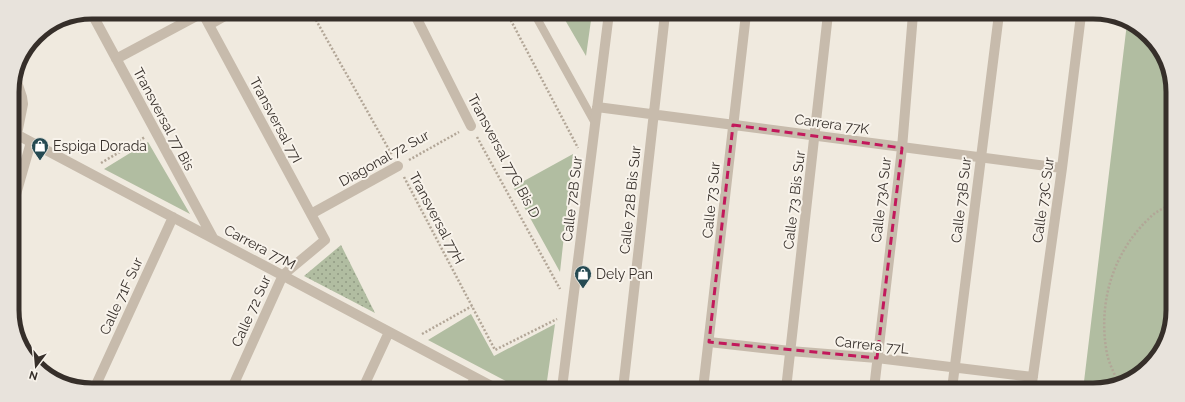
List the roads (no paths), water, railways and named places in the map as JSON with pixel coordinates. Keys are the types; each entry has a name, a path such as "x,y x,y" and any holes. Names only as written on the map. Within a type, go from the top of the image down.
{"street":[{"name":"Transversal 77 Bis","path":"95,19 213,238"},
{"path":"116,59 189,19"},
{"name":"Transversal 77I","path":"206,19 325,240"},
{"path":"209,25 220,19"},
{"name":"Transversal 77G Bis D","path":"417,19 471,126"},
{"name":"Calle 72B Sur","path":"563,383 608,19"},
{"name":"Calle 72B Bis Sur","path":"624,383 664,19"},
{"name":"Calle 73 Sur","path":"704,383 745,19"},
{"name":"Calle 73 Bis Sur","path":"787,383 827,19"},
{"name":"Calle 73A Sur","path":"875,383 902,148 913,19"},
{"name":"Calle 73B Sur","path":"953,383 998,19"},
{"name":"Calle 73C Sur","path":"1033,383 1081,19"},
{"path":"19,90 23,104 19,117"},
{"name":"Carrera 77K","path":"597,107 1062,168"},
{"name":"Carrera 77M","path":"19,136 485,383"},
{"path":"19,184 31,142"},
{"name":"Diagonal 72 Sur","path":"311,214 398,166"},
{"name":"Calle 71F Sur","path":"97,383 173,217"},
{"name":"Calle 72 Sur","path":"234,383 283,275 325,240"},
{"path":"365,383 389,332"},
{"name":"Carrera 77L","path":"709,342 790,351 877,358 1033,377"},
{"path":"472,383 475,378"}],"lane":[{"path":"537,19 595,123"}],"place":[{"name":"Espiga Dorada","path":"40,161"},
{"name":"Dely Pan","path":"583,289"}]}
